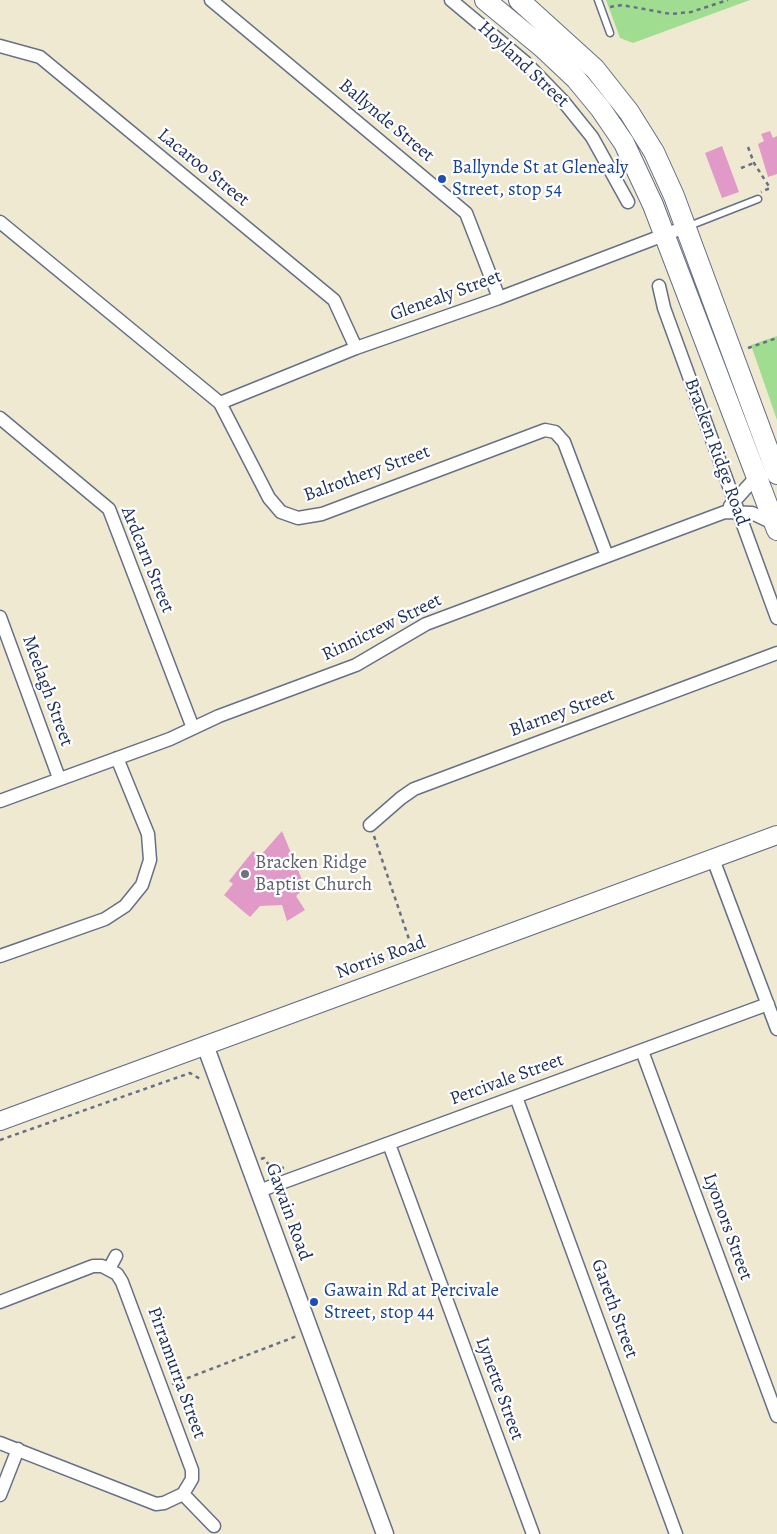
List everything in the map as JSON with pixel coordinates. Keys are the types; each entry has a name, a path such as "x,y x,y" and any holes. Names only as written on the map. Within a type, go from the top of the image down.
{"main road":[{"name":"Hoyland Street","path":"485,0 542,47 576,79 600,108 624,142 642,180 664,236"},
{"path":"519,0 579,52 611,88 654,152 685,227 777,474"},
{"name":"Bracken Ridge Road","path":"664,236 776,527"},
{"name":"Norris Road","path":"0,1121 777,835"}],"street":[{"name":"Ballynde Street","path":"211,0 466,213 499,298"},
{"name":"Hoyland Street","path":"451,0 544,80 579,119 606,161 628,202"},
{"name":"Lacaroo Street","path":"0,46 40,57 334,300 356,348"},
{"path":"606,161 615,154 624,142"},
{"name":"Balrothery Street","path":"0,222 220,403 269,498 282,512 298,518 322,514 545,430 555,432 564,442 607,556"},
{"name":"Glenealy Street","path":"220,403 356,348 499,298 685,227"},
{"name":"Bracken Ridge Road","path":"659,286 664,308 732,508 777,618"},
{"name":"Ardcarn Street","path":"0,418 109,509 192,728"},
{"name":"Rinnicrew Street","path":"0,801 117,758 219,716 356,665 426,624 732,508 757,476"},
{"path":"732,508 752,513 776,527"},
{"name":"Meelagh Street","path":"0,617 59,778"},
{"name":"Blarney Street","path":"370,825 414,789 777,653"},
{"path":"0,956 105,919 125,906 142,885 150,860 148,834 117,758"},
{"path":"713,859 777,1028"},
{"name":"Percivale Street","path":"260,1191 768,1004"},
{"name":"Gawain Road","path":"205,1045 385,1534"},
{"name":"Lyonors Street","path":"642,1051 777,1416"},
{"name":"Gareth Street","path":"516,1097 676,1534"},
{"name":"Lynette Street","path":"389,1144 533,1534"},
{"path":"0,1302 93,1266 109,1268 116,1256"},
{"name":"Pirramurra Street","path":"109,1268 122,1282 192,1470 192,1479 183,1494"},
{"path":"0,1443 156,1504 164,1503 183,1494 214,1526"},
{"path":"0,1495 18,1449"}],"lane":[{"path":"598,0 610,33"},
{"path":"685,227 758,199"}],"path":[{"path":"602,9 622,5 671,14 691,12 728,0"},
{"path":"748,147 754,162 770,188 758,193 757,190"},
{"path":"741,168 754,162"},
{"path":"742,350 777,338"},
{"path":"370,825 414,954"},
{"path":"0,1140 190,1073 199,1077 206,1086"},
{"path":"261,1159 264,1158 269,1165 288,1168"},
{"path":"161,1388 310,1331"}],"green space":[{"path":"606,0 750,0 633,43 620,38"},
{"path":"777,336 777,420 751,345"}],"building":[{"path":"770,131 773,138 777,136 777,174 768,177 758,144 764,141 761,134"},
{"path":"722,146 739,192 722,198 705,153"},
{"path":"282,831 305,887 296,896 305,910 287,921 282,905 260,906 250,917 224,895 233,884 229,881 253,851 260,856"}],"place":[{"name":"Ballynde St at Glenealy Street, stop 54","path":"442,179"},
{"name":"Bracken Ridge Baptist Church","path":"245,874"},
{"name":"Gawain Rd at Percivale Street, stop 44","path":"314,1302"}]}
